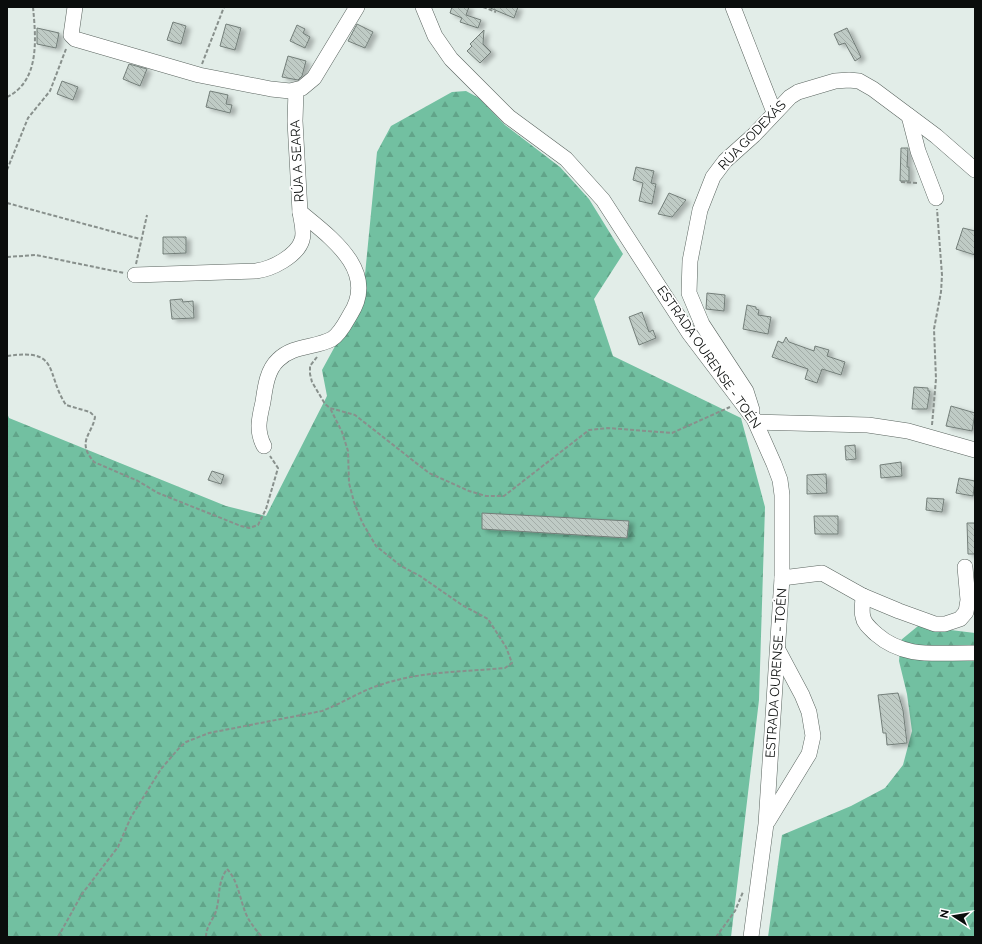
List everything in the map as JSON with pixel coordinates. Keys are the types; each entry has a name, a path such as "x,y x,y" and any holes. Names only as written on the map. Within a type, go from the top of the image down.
{"street":[{"path":"75,7 72,37 198,75 276,90 296,90 307,85 314,78 357,7"},
{"name":"ESTRADA OURENSE - TOÉN","path":"423,7 435,36 451,59 509,117 566,159 594,189 689,333 755,420 780,480 783,513 782,578 778,650 766,824 751,937"},
{"path":"733,7 774,112"},
{"name":"RÚA GODEXÁS","path":"755,420 746,392 702,324 692,303 689,282 690,261 700,210 713,177 725,161 754,135 774,112 790,97 798,92 835,81 849,80 866,84 936,136 975,170"},
{"name":"RÚA A SEARA","path":"264,446 258,432 258,425 266,385 275,363 288,353 334,338 352,313 359,296 357,274 347,254 334,240 300,212 295,121 296,90"},
{"path":"909,116 918,151 936,198"},
{"path":"135,275 256,270 269,268 287,257 302,241 303,232 300,212"},
{"path":"755,420 868,425 930,437 975,450"},
{"path":"782,578 822,574 863,596 935,624 955,621 964,616 968,607 966,567"},
{"path":"863,596 862,614 865,623 882,639 894,647 916,653 975,653"},
{"path":"766,824 809,754 813,736 809,712 802,695 778,650"}],"path":[{"path":"7,97 19,90 26,82 30,71 34,44 33,7"},
{"path":"198,75 224,7"},
{"path":"483,7 496,12"},
{"path":"7,170 28,118 50,91 72,37"},
{"path":"930,437 936,400 934,329 942,292 936,198"},
{"path":"7,203 140,239"},
{"path":"7,257 36,255 135,275 140,239 147,215"},
{"path":"7,356 33,354 44,358 52,368 61,398 66,405 90,412 95,417 94,423 86,436 89,457 94,462 138,480 158,493 241,526 254,528 260,522 278,471 278,466 264,446"},
{"path":"58,937 82,894 118,847 131,817 161,769 169,758 186,742 209,734 322,711 339,704 358,693 399,679 436,673 505,668 512,663 506,647 488,619 462,605 420,576 401,566 376,546 362,522 354,502 349,483 348,451 342,432 330,408 312,382 310,366 320,354"},
{"path":"330,408 355,415 429,473 469,491 486,496 504,496 589,430 608,428 672,433 741,402"},
{"path":"206,937 209,924 215,913 223,875 227,869 232,874 246,914 262,937"},
{"path":"716,937 735,911 744,890"}],"green space":[{"path":"466,91 479,98 505,125 560,167 589,199 623,254 594,299 613,356 741,418 765,507 759,700 731,937 7,937 7,413 9,418 226,506 266,516 327,396 322,370 363,295 377,152 391,126 452,92"},
{"path":"918,626 975,633 975,937 768,937 782,835 851,806 885,788 903,765 912,731 907,694 899,661 901,640"}],"building":[{"path":"452,7 469,7 466,15 481,20 478,28 460,22 462,18 450,13"},
{"path":"488,7 518,7 514,18"},
{"path":"173,22 186,26 181,44 167,40"},
{"path":"226,24 241,28 235,50 220,46"},
{"path":"357,24 373,32 365,48 348,41"},
{"path":"297,25 305,29 303,33 310,37 305,48 290,41"},
{"path":"37,28 59,33 56,48 37,44"},
{"path":"847,28 861,57 855,61 845,43 839,45 834,34"},
{"path":"484,30 483,44 491,52 480,63 467,51 472,46 470,44"},
{"path":"288,56 306,61 302,76 298,80 282,77"},
{"path":"129,64 147,69 140,86 123,79"},
{"path":"62,81 78,87 73,100 57,94"},
{"path":"210,91 228,95 226,104 232,105 230,113 206,107"},
{"path":"901,148 908,148 907,167 909,167 909,181 900,181"},
{"path":"636,167 654,171 651,183 656,184 652,204 639,201 643,183 633,180"},
{"path":"669,193 686,200 672,217 658,214"},
{"path":"963,228 975,231 975,255 956,249"},
{"path":"163,237 186,237 186,253 163,254"},
{"path":"707,293 725,295 724,311 706,309"},
{"path":"182,299 183,302 193,301 194,318 172,319 170,300"},
{"path":"747,305 756,307 756,309 759,310 758,315 771,317 768,334 743,329"},
{"path":"642,312 649,332 653,330 656,338 639,345 629,317"},
{"path":"786,337 789,342 814,351 815,346 829,350 827,356 845,362 841,375 822,369 817,383 805,379 808,369 772,357 778,341 783,343"},
{"path":"914,387 928,388 928,391 930,391 927,409 912,409"},
{"path":"951,406 975,413 972,431 946,426"},
{"path":"855,445 856,459 846,460 845,446"},
{"path":"901,462 902,476 881,478 880,465"},
{"path":"212,471 224,475 221,484 208,480"},
{"path":"826,474 827,493 807,494 807,475"},
{"path":"959,478 975,481 973,496 956,493"},
{"path":"927,498 944,499 942,512 926,510"},
{"path":"482,513 629,521 627,538 482,529"},
{"path":"814,516 838,516 838,534 815,534"},
{"path":"967,523 975,523 975,554 968,554"},
{"path":"898,693 903,710 907,743 887,745 886,733 883,733 878,695"}]}
